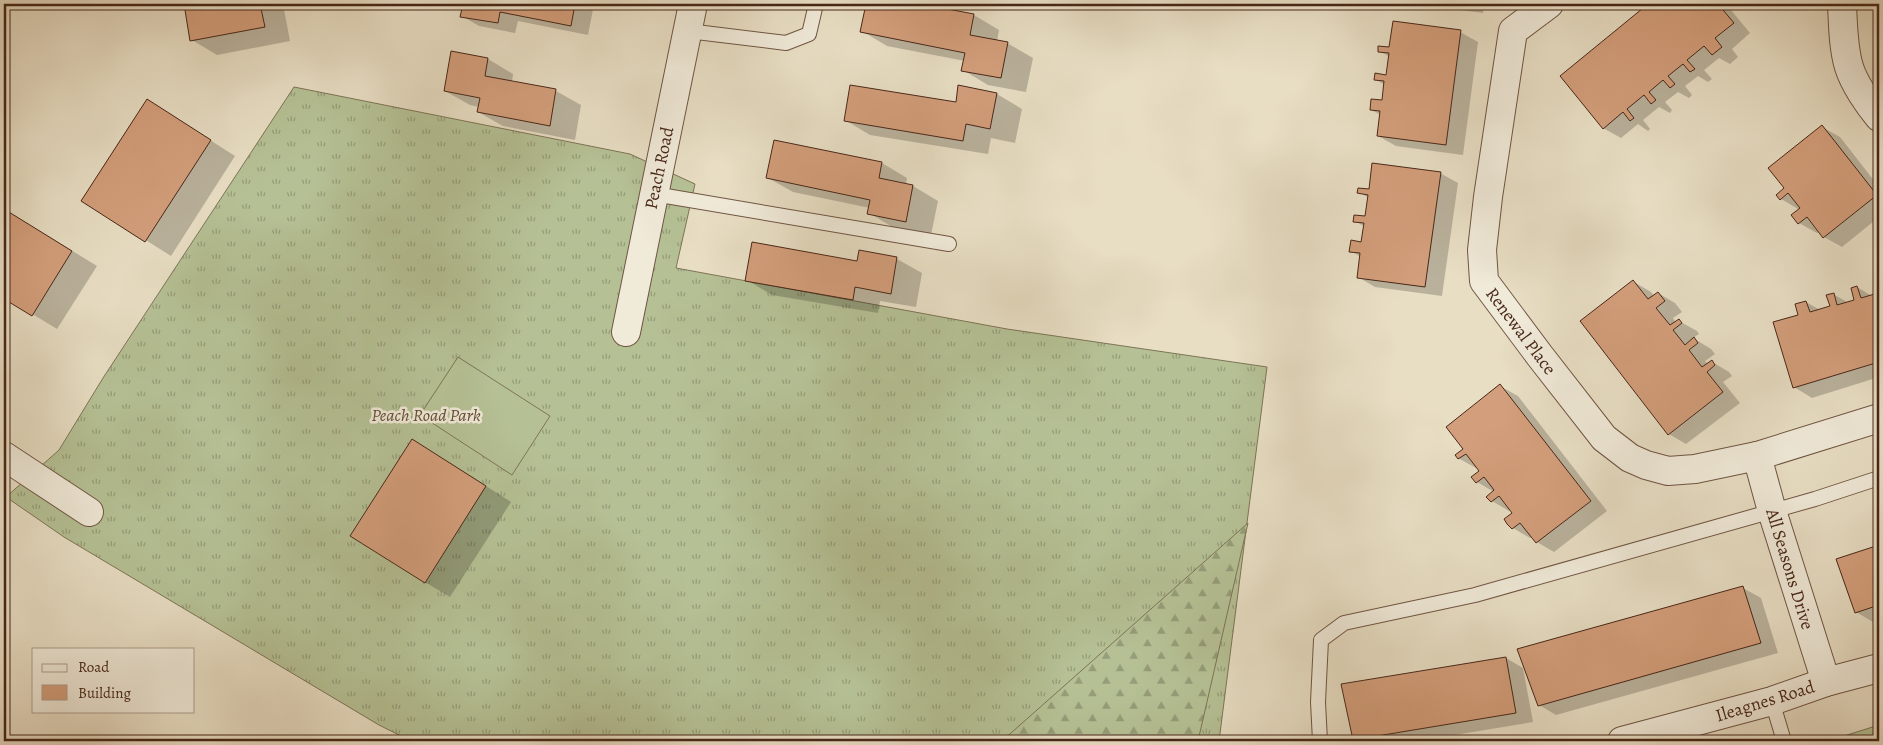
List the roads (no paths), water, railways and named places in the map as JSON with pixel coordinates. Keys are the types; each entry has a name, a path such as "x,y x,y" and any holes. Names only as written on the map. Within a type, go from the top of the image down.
{"street":[{"name":"Peach Road","path":"626,332 693,4"},
{"name":"Renewal Place","path":"1517,4 1488,197 1482,250 1484,281 1604,438 1630,458 1668,471 1695,469 1757,456 1879,418"},
{"path":"1513,31 1549,4"},
{"path":"1842,4 1843,33 1849,67 1868,103 1879,117"},
{"path":"4,456 89,512"},
{"name":"All Seasons Drive","path":"1757,456 1772,511 1826,682"},
{"name":"Ileagnes Road","path":"1622,741 1772,701 1826,682 1879,668"}],"lane":[{"path":"688,31 786,43 810,34 816,4"},
{"path":"654,194 949,244"},
{"path":"1320,741 1318,702 1321,640 1344,623 1475,595 1772,511 1879,478"},
{"path":"1772,701 1784,741"}],"park label":[{"name":"Peach Road Park","path":"426,415"}]}
